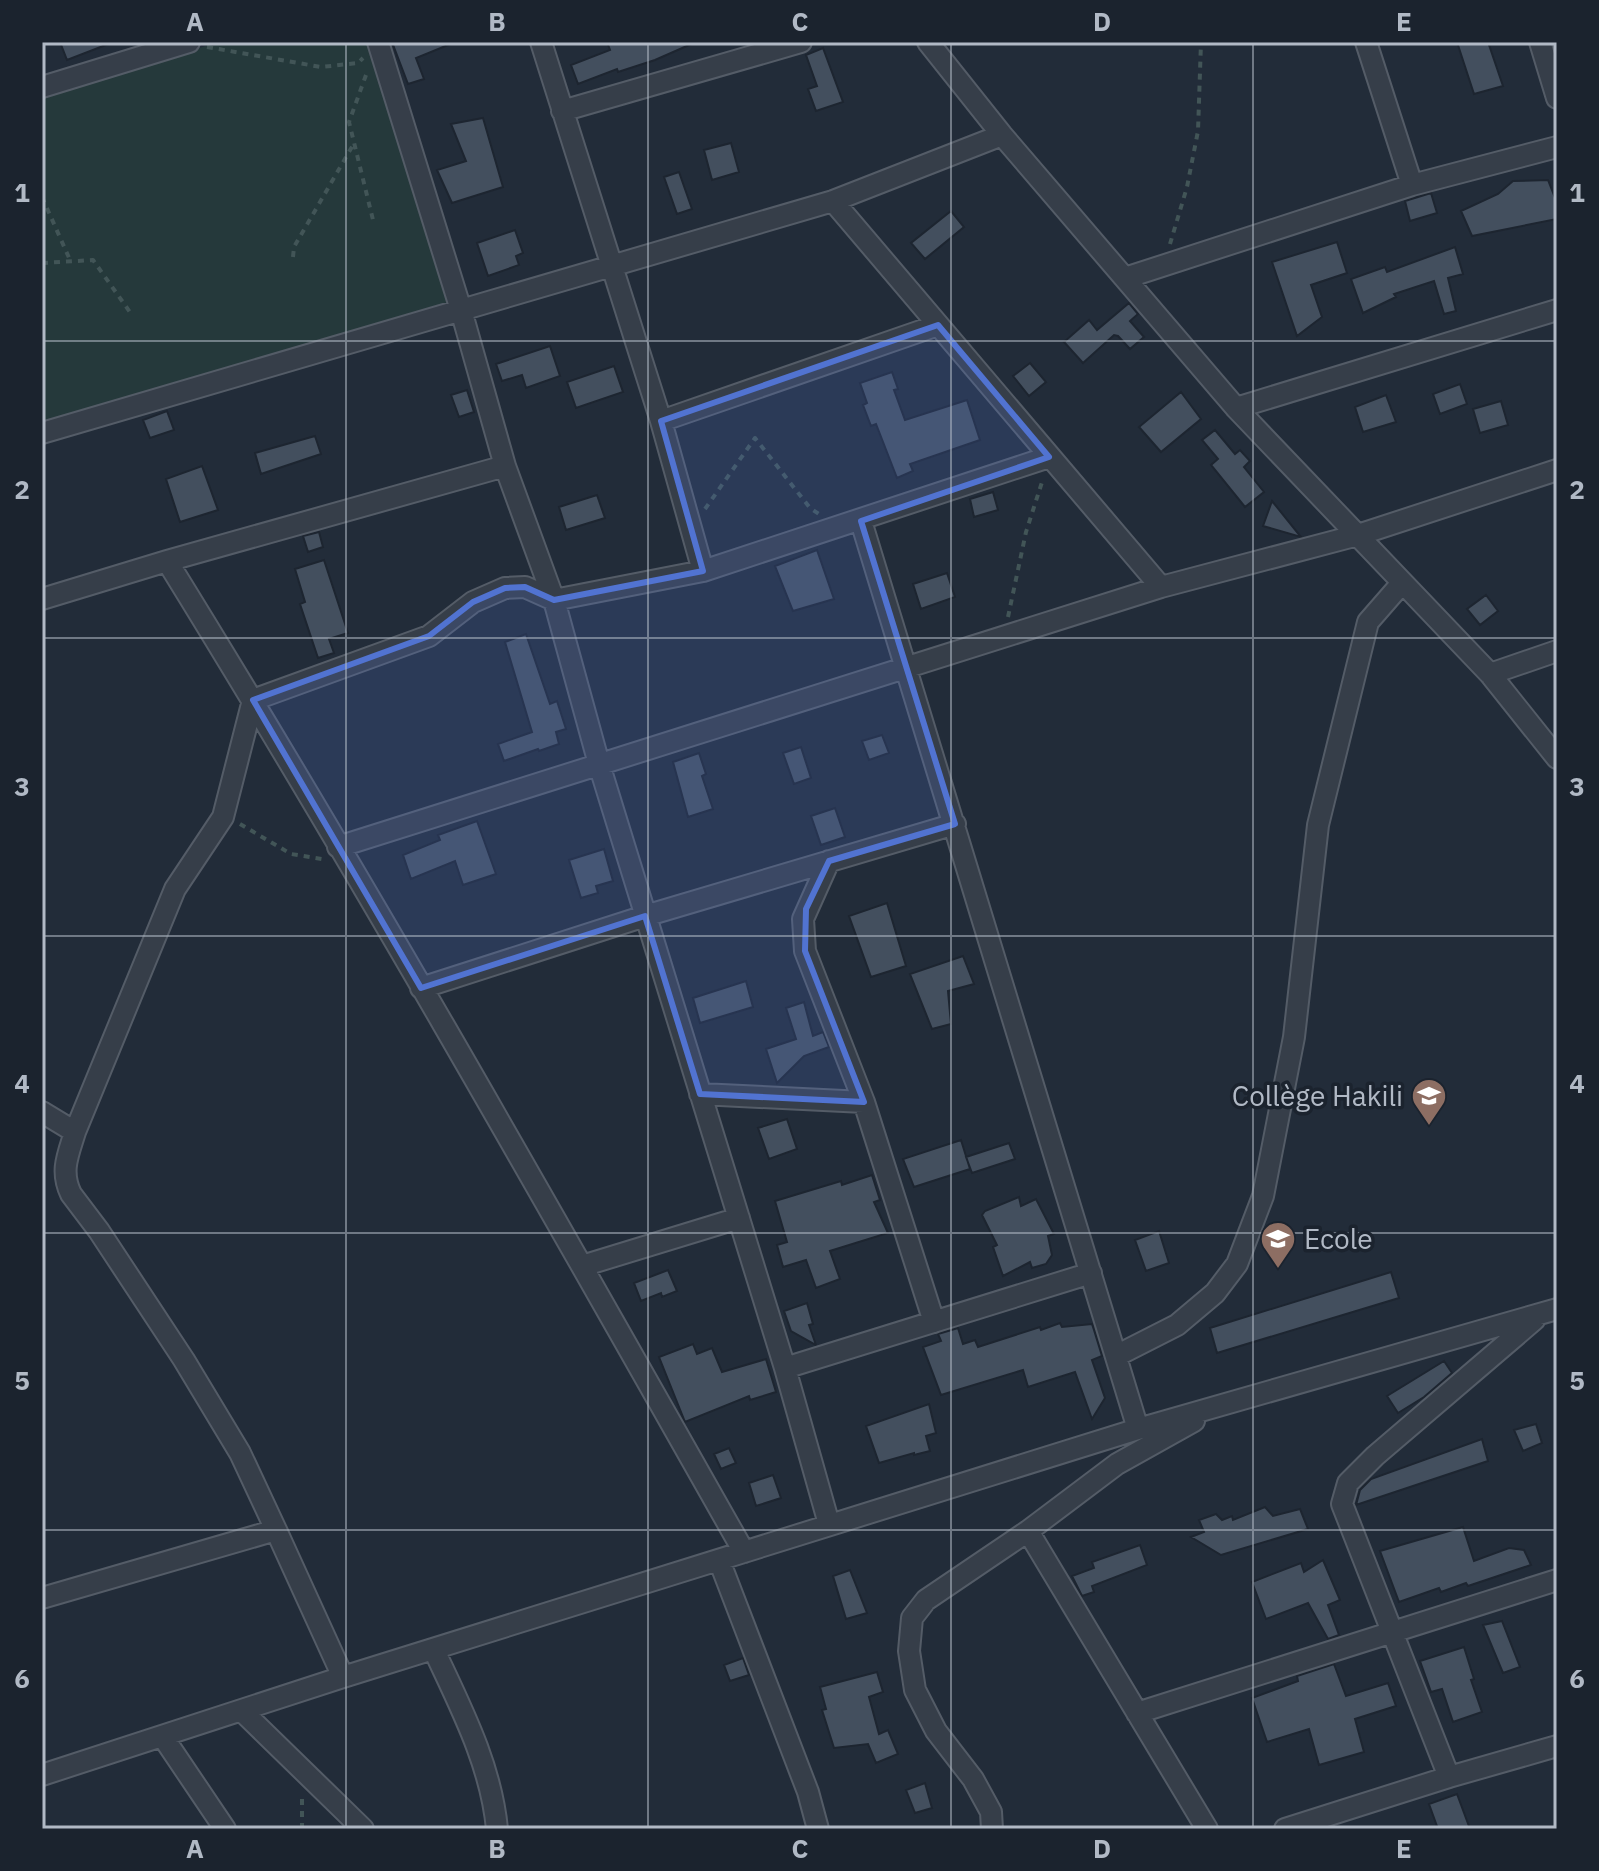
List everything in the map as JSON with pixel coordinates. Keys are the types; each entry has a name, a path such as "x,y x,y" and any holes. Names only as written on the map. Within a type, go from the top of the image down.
{"street":[{"path":"378,42 461,310 505,466 554,600 599,764 785,1368 829,1524"},
{"path":"541,42 661,421 703,571"},
{"path":"562,111 801,42"},
{"path":"928,42 1002,135 1236,408 1490,674 1557,758"},
{"path":"1366,42 1412,185"},
{"path":"1540,42 1557,98"},
{"path":"42,87 186,43"},
{"path":"42,433 833,201 1002,135"},
{"path":"1125,278 1412,185 1557,147"},
{"path":"833,201 1161,587"},
{"path":"1236,408 1557,310"},
{"path":"661,421 938,325"},
{"path":"253,700 429,636 473,602 505,588 525,587 554,600 703,571 1049,457"},
{"path":"42,599 505,466"},
{"path":"342,852 599,764 1004,636 1161,587 1358,535 1557,470"},
{"path":"861,521 1138,1429"},
{"path":"167,561 342,852 744,1552"},
{"path":"1116,1356 1177,1325 1215,1293 1237,1264 1263,1196 1294,1037 1318,825 1368,622 1402,583"},
{"path":"1490,674 1557,651"},
{"path":"253,700 223,817 175,889 75,1132 65,1163 64,1179 71,1194 184,1360 240,1453 343,1677"},
{"path":"421,988 645,916 955,824"},
{"path":"829,861 806,909 802,932 805,951 864,1102 934,1322"},
{"path":"700,1094 864,1102"},
{"path":"42,1112 75,1132"},
{"path":"582,1266 739,1218"},
{"path":"785,1368 1091,1273"},
{"path":"42,1775 343,1677 1138,1429 1548,1312"},
{"path":"1449,1777 1342,1504 1348,1483 1375,1456 1548,1312"},
{"path":"992,1829 991,1812 973,1779 936,1731 915,1690 909,1651 912,1618 926,1600 1028,1531 1117,1464 1226,1404"},
{"path":"42,1598 276,1530"},
{"path":"1028,1531 1207,1829"},
{"path":"719,1560 808,1792 818,1829"},
{"path":"1137,1713 1557,1580"},
{"path":"434,1650 477,1744 494,1798 497,1829"},
{"path":"242,1711 363,1829"},
{"path":"163,1737 225,1829"},
{"path":"1285,1829 1557,1746"}],"path":[{"path":"186,43 321,67 358,63 378,42"},
{"path":"374,224 349,122 378,42"},
{"path":"1164,264 1187,187 1198,131 1201,42"},
{"path":"293,257 294,247 354,143"},
{"path":"42,197 70,260"},
{"path":"42,263 93,260 132,315"},
{"path":"702,513 755,438 810,508 821,515"},
{"path":"1004,636 1026,532 1049,457"},
{"path":"223,817 253,830 291,854 321,859 342,852"}],"highlighted area":[{"path":"938,325 1049,457 861,521 955,824 829,861 806,909 805,951 864,1102 700,1094 645,916 421,988 253,700 429,636 473,602 505,588 525,587 554,600 703,571 661,421"}],"green space":[{"path":"218,42 372,42 448,302 42,425 42,99"}],"building":[{"path":"60,42 111,42 111,43 67,60"},
{"path":"392,42 453,43 416,58 424,79 408,84"},
{"path":"607,42 696,42 655,60 618,72 617,69 578,84 571,65 610,50"},
{"path":"1457,42 1488,42 1503,86 1474,94"},
{"path":"823,48 843,102 816,111 808,89 817,86 806,55"},
{"path":"483,118 503,187 452,203 437,170 466,161 451,124"},
{"path":"731,143 739,172 712,180 704,150"},
{"path":"679,172 692,209 677,214 664,177"},
{"path":"1548,180 1557,203 1557,219 1472,236 1461,211 1498,194 1513,181"},
{"path":"1431,193 1437,213 1410,221 1405,201"},
{"path":"951,211 964,227 925,259 911,243"},
{"path":"515,230 523,253 516,256 519,265 488,276 477,243"},
{"path":"1337,242 1347,273 1311,285 1322,317 1297,336 1272,262"},
{"path":"1455,247 1463,274 1448,278 1456,311 1444,314 1434,281 1394,294 1396,297 1363,313 1351,279 1385,267 1387,272"},
{"path":"1129,303 1138,314 1130,321 1144,337 1130,349 1114,335 1083,363 1064,342 1089,320 1097,330"},
{"path":"550,346 560,376 526,388 522,375 502,381 496,364"},
{"path":"1030,363 1046,382 1029,396 1013,376"},
{"path":"614,366 623,392 576,408 567,382"},
{"path":"892,372 898,389 894,390 905,420 967,400 980,440 910,464 913,471 897,478 876,424 871,426 863,405 867,403 860,383"},
{"path":"1460,384 1467,404 1440,414 1433,394"},
{"path":"467,390 474,412 459,417 451,395"},
{"path":"1181,392 1201,419 1161,452 1139,427"},
{"path":"1386,395 1396,422 1363,432 1355,407"},
{"path":"1501,401 1508,425 1480,433 1473,409"},
{"path":"167,411 174,430 150,438 143,420"},
{"path":"1215,430 1235,454 1240,450 1250,461 1244,467 1264,492 1245,507 1211,465 1218,459 1202,440"},
{"path":"315,436 321,454 261,474 255,453"},
{"path":"202,466 218,510 180,522 166,479"},
{"path":"993,492 998,510 974,517 970,499"},
{"path":"597,495 605,518 566,530 559,507"},
{"path":"1272,501 1301,537 1263,526"},
{"path":"319,532 323,547 308,552 303,536"},
{"path":"817,550 834,599 793,611 775,566"},
{"path":"324,560 348,633 329,639 334,653 318,658 300,604 305,602 295,569"},
{"path":"947,573 955,597 921,609 913,584"},
{"path":"1486,595 1498,611 1480,625 1467,609"},
{"path":"526,634 550,704 557,701 566,729 556,732 559,744 504,761 498,744 532,732 505,642"},
{"path":"882,735 889,753 869,760 862,741"},
{"path":"801,747 811,778 794,784 783,753"},
{"path":"699,753 706,774 702,776 713,809 688,817 673,762"},
{"path":"835,808 845,837 821,845 811,816"},
{"path":"477,821 496,874 463,885 455,861 411,879 403,855 440,840 438,835"},
{"path":"604,849 613,881 596,886 598,893 581,898 569,860"},
{"path":"887,903 906,966 871,977 849,916"},
{"path":"963,956 974,984 948,991 951,1024 932,1029 910,974"},
{"path":"746,981 753,1007 700,1023 693,998"},
{"path":"804,1002 813,1036 823,1032 829,1047 804,1056 777,1083 766,1049 796,1039 786,1008"},
{"path":"787,1119 797,1149 769,1159 758,1128"},
{"path":"961,1140 970,1169 914,1187 903,1159"},
{"path":"1009,1143 1015,1159 972,1173 966,1157"},
{"path":"872,1175 880,1200 874,1202 888,1233 830,1251 840,1279 816,1288 806,1260 783,1267 777,1245 787,1242 775,1201"},
{"path":"1019,1197 1021,1206 1036,1199 1054,1234 1048,1236 1052,1255 1046,1264 1032,1268 1030,1262 1003,1276 993,1247 997,1245 982,1215"},
{"path":"1159,1231 1169,1263 1146,1271 1135,1240"},
{"path":"668,1270 677,1291 641,1301 634,1283"},
{"path":"1391,1272 1399,1298 1217,1353 1210,1328"},
{"path":"807,1303 813,1324 809,1325 816,1345 791,1331 784,1311"},
{"path":"1060,1323 1062,1327 1092,1324 1094,1330 1102,1356 1092,1360 1105,1398 1092,1419 1075,1372 1028,1387 1023,1370 941,1395 923,1347 941,1341 938,1334 958,1328 963,1344 975,1340 978,1347"},
{"path":"693,1344 697,1354 712,1348 722,1372 766,1359 776,1392 750,1400 749,1396 685,1422 659,1357"},
{"path":"1444,1361 1452,1373 1424,1397 1398,1413 1387,1396"},
{"path":"929,1404 936,1433 926,1436 930,1451 879,1463 866,1426"},
{"path":"1536,1424 1542,1443 1523,1451 1514,1430"},
{"path":"1482,1439 1488,1461 1356,1505 1360,1490 1371,1479"},
{"path":"729,1448 736,1463 721,1469 714,1454"},
{"path":"773,1475 781,1498 756,1506 749,1483"},
{"path":"1265,1507 1273,1516 1300,1509 1308,1529 1221,1555 1191,1537 1204,1532 1199,1520 1216,1514 1222,1520 1232,1516 1233,1520"},
{"path":"1463,1527 1474,1561 1509,1548 1524,1550 1531,1565 1468,1586 1466,1583 1441,1592 1439,1588 1399,1602 1380,1551"},
{"path":"1140,1545 1147,1565 1092,1586 1094,1592 1082,1596 1072,1576 1094,1568 1092,1562"},
{"path":"1323,1560 1340,1600 1328,1605 1339,1635 1328,1639 1308,1603 1266,1619 1252,1582 1301,1563 1304,1572"},
{"path":"850,1570 867,1613 846,1619 833,1576"},
{"path":"1502,1621 1520,1667 1503,1673 1483,1625"},
{"path":"1464,1647 1482,1712 1453,1722 1442,1689 1431,1692 1420,1661"},
{"path":"743,1658 749,1675 730,1681 724,1665"},
{"path":"1334,1664 1346,1696 1388,1683 1396,1706 1355,1719 1364,1752 1319,1765 1309,1729 1267,1742 1252,1698 1298,1681 1297,1676"},
{"path":"877,1672 883,1692 869,1697 879,1734 888,1730 898,1754 876,1763 868,1744 834,1748 822,1710 826,1709 820,1687"},
{"path":"925,1783 932,1808 915,1813 906,1790"},
{"path":"1457,1794 1470,1829 1438,1829 1429,1804"}],"place":[{"name":"Collège Hakili","path":"1429,1127"},
{"name":"Ecole","path":"1278,1270"}]}
